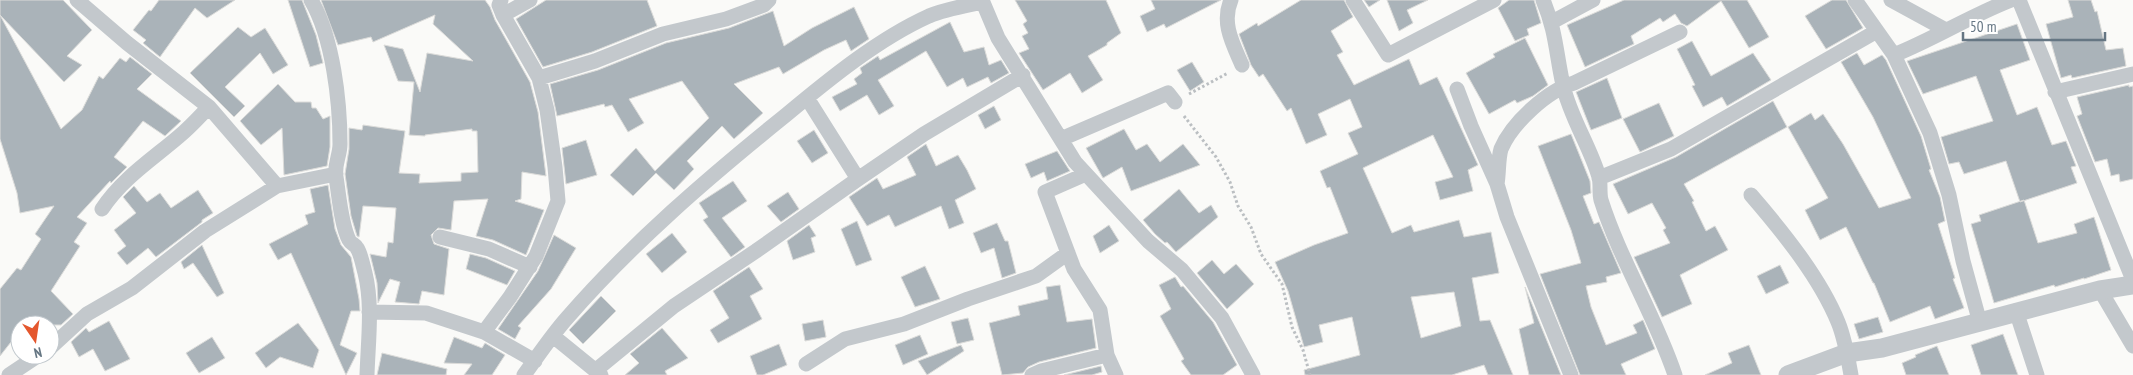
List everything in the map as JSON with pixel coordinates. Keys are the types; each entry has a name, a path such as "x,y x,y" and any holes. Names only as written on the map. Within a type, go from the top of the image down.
{"street":[{"path":"77,0 209,107 277,186"},
{"path":"484,332 530,267 558,201 547,110 540,78 502,8 530,0"},
{"path":"540,78 595,61 663,34 726,19 764,5 769,0"},
{"path":"1231,0 1227,14 1228,30 1242,65"},
{"path":"1353,0 1388,55 1494,0"},
{"path":"1543,0 1552,22 1563,86 1599,178 1600,197 1619,248 1675,375"},
{"path":"1552,22 1594,0"},
{"path":"1856,0 1894,55 1933,142 1949,194 1963,261 1980,323"},
{"path":"1891,0 1946,30"},
{"path":"1894,55 1922,44 1986,10 2017,0 2133,280"},
{"path":"314,1 329,51 338,96 340,146 335,166 348,239 357,248 366,274 369,312 367,375"},
{"path":"524,375 566,319 628,252 750,144 806,98 899,32 929,16 983,1 998,38 1075,162 1148,241 1182,270 1222,318 1253,375"},
{"path":"1599,178 1671,148 1877,31"},
{"path":"1497,184 1501,150 1522,118 1563,86 1574,83 1680,32"},
{"path":"2055,92 2133,74"},
{"path":"553,336 599,373 674,306 924,134 1022,76"},
{"path":"1457,89 1497,184 1507,217 1571,375"},
{"path":"1061,139 1168,93 1175,102"},
{"path":"806,98 858,179"},
{"path":"102,209 109,198 137,170 184,132 209,107"},
{"path":"60,339 87,314 132,288 205,231 277,186 336,174"},
{"path":"1086,174 1045,192 1074,269 1100,310 1107,355 1116,375"},
{"path":"1752,195 1778,226 1823,291 1839,323 1851,375"},
{"path":"440,237 490,249 530,267"},
{"path":"806,364 845,339 904,324 968,299 1036,276 1068,253"},
{"path":"1788,375 1847,353 1882,348 1980,323 2016,311 2100,290 2133,285"},
{"path":"2100,290 2133,346"},
{"path":"2016,311 2037,375"},
{"path":"369,312 426,313 484,332 535,361"},
{"path":"1032,375 1057,371 1107,355"},
{"path":"9,375 24,365"}],"path":[{"path":"1242,65 1175,102 1216,157 1230,182 1238,206 1251,227 1261,254 1282,284 1292,327 1303,350 1310,375"}],"building":[{"path":"0,0 63,0 92,30 67,56 82,65 64,82 0,15"},
{"path":"159,0 235,0 207,18 195,8 160,57 143,43 146,40 133,30"},
{"path":"288,0 302,0 316,35 323,63 310,67"},
{"path":"321,0 485,0 530,82 538,112 546,176 522,172 521,199 515,201 544,210 526,255 493,240 476,236 488,199 454,201 451,230 438,228 431,235 434,244 449,249 444,295 422,291 419,304 395,302 400,282 390,279 378,303 377,283 370,254 386,257 388,242 393,243 396,208 363,206 359,237 357,236 351,216 345,174 349,149 349,128 362,130 363,125 405,131 399,173 420,174 419,183 461,181 461,173 478,172 477,131 472,131 472,129 425,136 409,135 414,82 398,81 384,45 403,49 420,92 427,53 473,61 433,24 435,15 373,42 371,37 338,45"},
{"path":"546,0 647,0 657,26 592,52 543,67 516,19"},
{"path":"1015,0 1106,0 1121,33 1107,43 1107,45 1088,56 1103,80 1082,93 1070,73 1043,90 1019,53 1029,49 1022,36 1028,33 1023,24 1027,21"},
{"path":"1151,0 1221,0 1166,28 1164,24 1147,32 1140,16 1155,9"},
{"path":"1301,0 1344,0 1353,17 1331,31 1343,52 1337,55 1354,85 1409,59 1420,85 1437,77 1478,165 1468,170 1473,191 1440,200 1435,182 1453,177 1433,135 1363,168 1392,233 1411,225 1414,232 1459,220 1464,237 1491,232 1499,273 1472,278 1480,321 1490,320 1513,375 1488,375 1484,365 1452,375 1305,375 1304,370 1360,355 1352,317 1319,325 1323,342 1304,347 1288,291 1275,262 1348,233 1330,187 1327,188 1320,171 1358,154 1348,133 1362,127 1350,99 1318,114 1327,135 1306,144 1291,108 1287,111 1263,74 1259,77 1251,65 1239,34 1257,23 1258,26","holes":["1454,292 1461,326 1421,338 1411,297"]},
{"path":"1364,0 1380,0 1369,7"},
{"path":"1387,0 1428,0 1407,10 1413,23 1399,31"},
{"path":"1509,0 1534,0 1541,23 1527,29 1529,35 1515,41 1498,8"},
{"path":"1624,0 1747,0 1769,37 1749,48 1721,1 1687,26 1681,23 1675,14 1663,22 1660,18 1631,36 1634,44 1585,67 1567,25"},
{"path":"1832,0 1846,0 1863,28 1826,49 1805,16"},
{"path":"2068,0 2091,0 2095,12 2097,11 2106,50 2123,48 2126,66 2072,78 2071,75 2061,78 2046,24 2073,17"},
{"path":"854,7 869,39 851,51 846,40 824,50 783,74 779,67 734,84 763,113 734,139 722,126 687,161 694,169 674,190 656,173 633,196 610,175 636,148 655,171 709,118 682,81 629,99 644,123 628,132 612,105 605,107 604,104 557,116 550,84 598,70 666,43 729,28 773,11 784,46 812,28"},
{"path":"0,15 61,129 82,110 99,76 103,79 120,58 126,62 130,57 152,74 137,89 181,121 165,136 143,121 114,157 127,167 111,183 110,181 77,217 87,223 74,242 80,246 51,291 73,314 61,325 60,315 10,315 10,343 0,356 0,289 17,268 21,270 41,239 35,234 54,206 20,213 17,193 0,139"},
{"path":"950,22 964,52 984,47 989,65 1001,60 1009,73 991,83 988,77 967,87 963,78 947,87 926,51 878,80 894,106 879,115 867,95 840,111 832,97 857,84 854,79 862,73 860,68 878,56 880,60"},
{"path":"2017,24 2030,60 2000,70 2017,115 2037,107 2052,145 2066,141 2076,166 2071,167 2077,183 2020,202 2006,161 1964,174 1959,162 1949,164 1941,137 1993,121 1976,76 1923,94 1907,61"},
{"path":"238,27 251,37 265,28 288,65 273,74 260,53 225,87 245,106 234,117 190,73"},
{"path":"1525,38 1548,85 1533,96 1517,103 1515,100 1489,114 1466,73 1495,57 1493,54"},
{"path":"1692,41 1711,76 1753,53 1771,80 1727,106 1722,97 1703,107 1692,86 1695,85 1677,49"},
{"path":"1857,53 1864,65 1882,55 1886,60 1921,136 1931,169 1929,170 1940,197 1945,221 1938,224 1955,278 1953,279 1964,308 1935,319 1930,306 1890,322 1874,283 1846,227 1820,240 1805,210 1828,198 1788,127 1811,113 1815,120 1823,114 1843,144 1879,208 1911,198 1873,117 1841,62"},
{"path":"1192,62 1204,82 1190,91 1177,70"},
{"path":"1607,78 1622,118 1591,130 1576,92"},
{"path":"278,84 295,102 311,102 312,108 316,108 323,119 330,116 330,147 327,166 284,175 282,128 261,145 240,121"},
{"path":"2129,85 2129,87 2133,86 2133,179 2120,182 2119,174 2111,176 2107,159 2095,162 2077,116 2082,114 2077,97"},
{"path":"1773,101 1787,127 1684,184 1694,201 1692,202 1706,231 1715,226 1728,250 1680,275 1692,304 1662,317 1634,257 1670,243 1663,230 1666,228 1652,203 1628,214 1613,184 1676,157"},
{"path":"1659,103 1674,136 1640,152 1623,119"},
{"path":"994,106 1001,120 985,129 978,115"},
{"path":"1124,129 1136,150 1147,144 1160,162 1183,144 1200,165 1131,191 1122,167 1103,178 1086,148"},
{"path":"814,130 828,153 812,163 797,141"},
{"path":"1571,134 1590,181 1591,193 1583,196 1594,224 1599,222 1621,273 1606,277 1607,282 1586,286 1591,307 1606,345 1637,333 1633,325 1643,320 1655,349 1621,364 1626,375 1580,375 1540,274 1581,263 1571,230 1538,146"},
{"path":"586,140 597,175 566,184 562,148"},
{"path":"926,144 936,166 958,155 967,170 976,189 955,200 964,223 949,229 941,206 895,227 889,215 867,226 849,197 877,178 883,189 916,175 907,157"},
{"path":"1057,151 1070,171 1047,181 1044,172 1031,178 1025,164"},
{"path":"733,181 747,201 722,218 745,247 731,257 703,220 708,217 699,203"},
{"path":"328,185 335,229 341,245 351,257 359,299 360,311 351,311 340,345 357,353 346,375 291,253 278,260 269,244 308,224 305,215 315,212 310,189"},
{"path":"134,186 147,202 160,193 171,208 198,190 213,213 156,257 148,248 127,265 117,253 126,246 114,230 136,213 123,197"},
{"path":"1179,189 1199,213 1211,205 1218,217 1176,252 1167,242 1165,243 1155,234 1143,220"},
{"path":"788,192 799,209 781,222 767,206"},
{"path":"2024,200 2038,243 2077,233 2074,224 2094,217 2111,270 1994,303 1971,224 1981,221 1979,215"},
{"path":"857,221 872,260 856,266 841,229"},
{"path":"997,223 1005,241 1008,241 1016,273 1002,278 994,248 981,253 973,233"},
{"path":"809,225 816,236 811,238 815,252 793,260 787,241"},
{"path":"1109,225 1119,241 1100,253 1093,236"},
{"path":"672,233 687,252 662,273 646,254"},
{"path":"554,235 576,248 551,289 518,326 521,328 515,339 498,329 538,271"},
{"path":"202,245 224,293 217,297 193,263 184,269 181,262"},
{"path":"470,254 486,258 515,271 507,285 466,269"},
{"path":"1212,260 1224,274 1236,264 1254,284 1227,309 1197,273"},
{"path":"1780,265 1789,283 1766,294 1757,276"},
{"path":"925,266 940,299 915,307 901,277"},
{"path":"749,267 763,289 750,296 762,319 718,343 710,330 729,318 713,291"},
{"path":"1175,277 1181,287 1183,286 1213,322 1237,365 1223,375 1191,375 1181,361 1184,359 1160,316 1171,309 1159,285"},
{"path":"1060,285 1067,322 1092,319 1096,348 1039,362 1028,367 1023,373 1002,375 989,323 1020,315 1018,306 1048,299 1046,287"},
{"path":"1525,287 1561,375 1529,375 1519,329 1534,323"},
{"path":"601,296 616,311 583,344 569,330"},
{"path":"1878,317 1883,332 1859,339 1854,324"},
{"path":"968,318 974,340 957,344 951,322"},
{"path":"823,320 826,337 805,341 802,324"},
{"path":"109,321 130,359 105,371 93,349 79,357 71,342 86,328 89,332"},
{"path":"298,323 319,350 313,368 280,357 266,368 255,353"},
{"path":"662,328 688,358 665,371 667,375 625,375 639,363 630,354"},
{"path":"2003,334 2018,375 1981,375 1971,345"},
{"path":"920,335 928,354 903,365 895,345"},
{"path":"212,337 225,358 199,373 186,353"},
{"path":"454,337 482,348 485,343 505,355 492,375 464,375 472,364 444,363"},
{"path":"779,344 787,365 763,375 757,375 750,356"},
{"path":"961,345 964,351 927,375 918,361"},
{"path":"1749,345 1761,375 1705,375 1732,363 1728,353"},
{"path":"1937,346 1949,375 1906,375 1902,363 1916,357 1915,355"},
{"path":"382,353 447,369 446,375 377,375"},
{"path":"1101,366 1102,372 1092,375 1064,375"}]}
